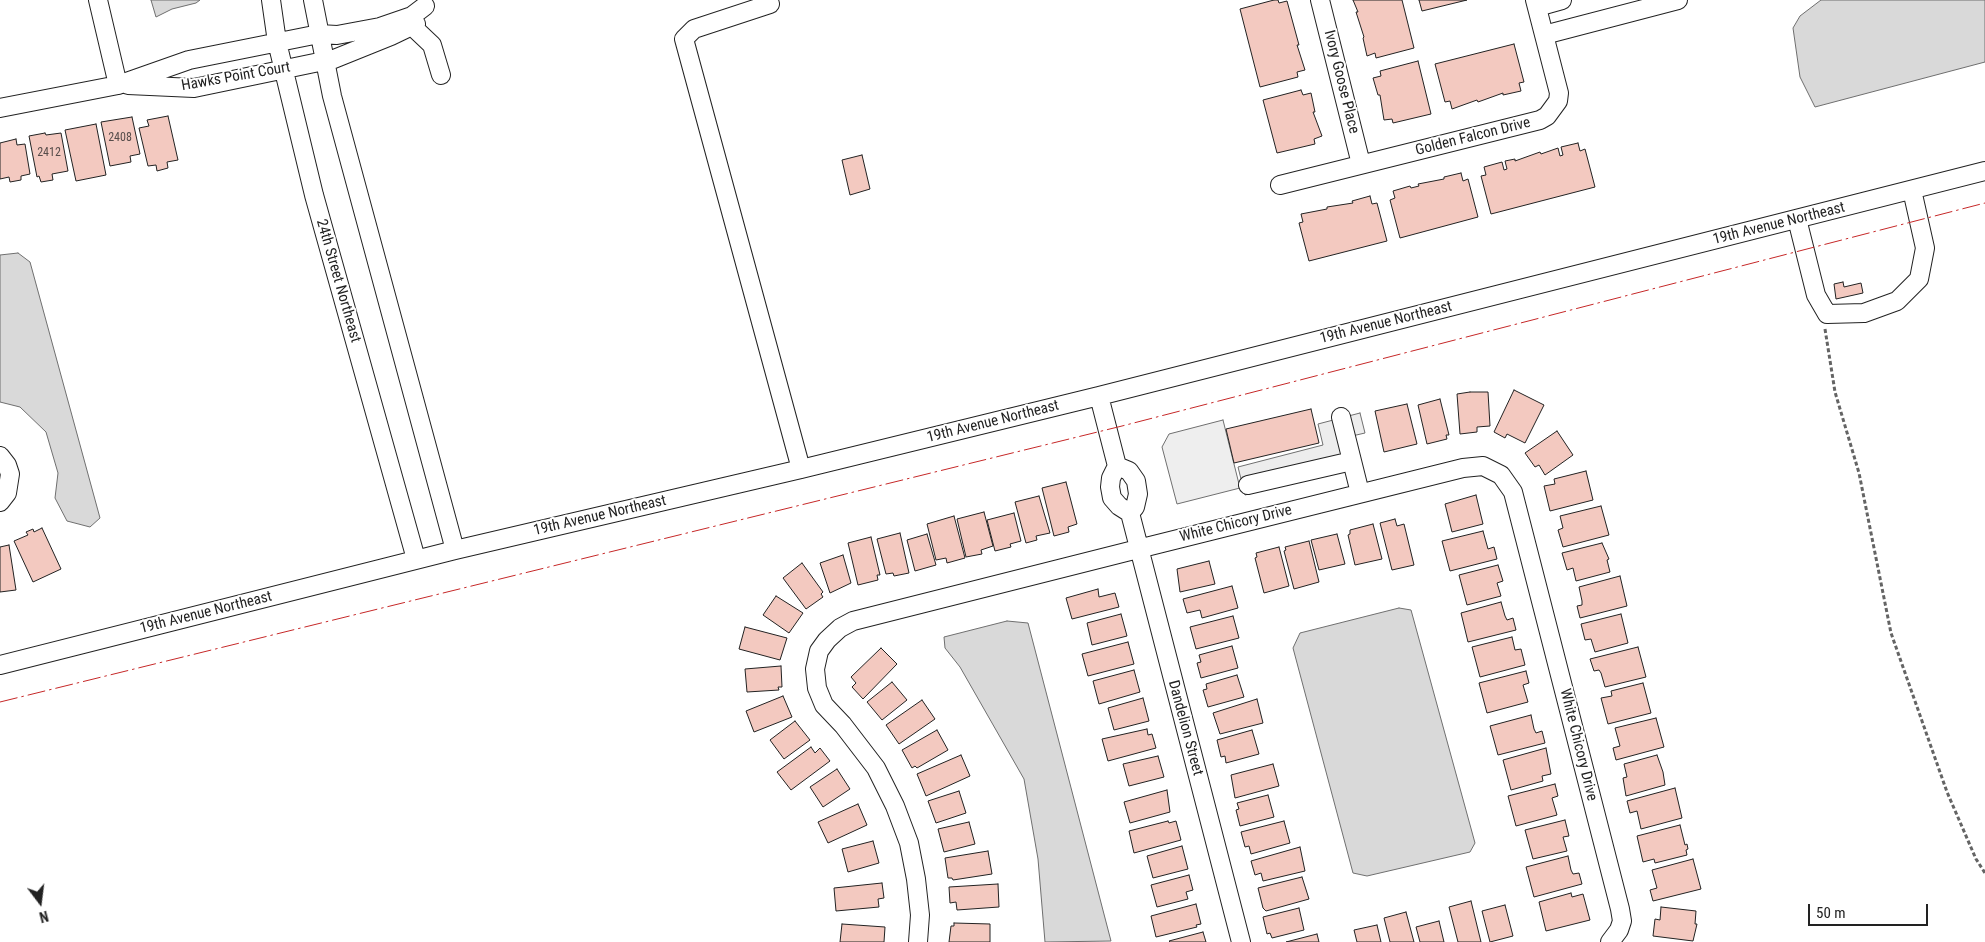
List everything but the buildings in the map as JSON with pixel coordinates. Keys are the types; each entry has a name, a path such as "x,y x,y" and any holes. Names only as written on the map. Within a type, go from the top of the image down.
{"street":[{"path":"98,0 118,85"},
{"name":"24th Street Northeast","path":"271,0 277,42 314,195 416,560"},
{"path":"313,0 324,62 455,550"},
{"name":"Ivory Goose Place","path":"1320,0 1361,164"},
{"path":"1536,3 1562,0"},
{"path":"1544,35 1678,0"},
{"path":"426,3 422,16 413,26 432,45 441,75"},
{"name":"Hawks Point Court","path":"0,108 118,85 162,71 184,61 319,34 337,35 380,27 412,16 426,3"},
{"name":"Golden Falcon Drive","path":"1280,185 1540,120 1548,116 1558,101 1559,92 1536,3"},
{"path":"770,4 694,29 684,39 801,469"},
{"name":"Hawks Point Court","path":"118,85 194,88 324,62 413,26"},
{"name":"19th Avenue Northeast","path":"0,665 455,550 801,469 1099,396 1985,171"},
{"path":"1797,219 1816,295 1827,314 1864,313 1897,301 1919,279 1925,248 1912,190"},
{"path":"1099,396 1117,466 1111,478 1112,498 1119,506 1130,513 1135,507 1138,494 1136,481 1129,471 1117,466"},
{"path":"1341,417 1360,493"},
{"path":"0,456 7,465 10,474 7,493 0,502"},
{"path":"1248,485 1352,461"},
{"name":"White Chicory Drive","path":"918,942 920,915 909,843 895,806 876,768 843,724 824,705 817,688 815,669 819,651 827,640 853,621 1360,493 1463,468 1483,466 1501,475 1513,492 1620,909 1622,921 1619,930 1610,942"},
{"name":"Dandelion Street","path":"1130,513 1241,942"}],"path":[{"path":"1827,314 1825,335 1834,392 1859,473 1891,633 1947,792 1976,859 1985,873"}],"shaded area":[{"path":"151,0 200,0 196,3 172,9 156,17"},
{"path":"1821,0 1985,0 1985,62 1815,107 1800,77 1793,28 1800,16"},
{"path":"18,253 30,262 100,518 90,527 67,521 55,498 58,473 46,432 20,407 0,402 0,255"},
{"path":"1360,413 1365,433 1352,436 1360,465 1245,495 1238,467 1323,445 1318,424"},
{"path":"1223,420 1240,488 1177,504 1162,447 1169,434"},
{"path":"1399,608 1411,610 1475,843 1470,852 1367,876 1353,873 1293,648 1300,633"},
{"path":"1007,621 1028,623 1111,941 1045,942 1038,859 1024,779 960,667 945,648 944,637"}],"power":[{"path":"0,702 1122,426 1985,203"}]}
